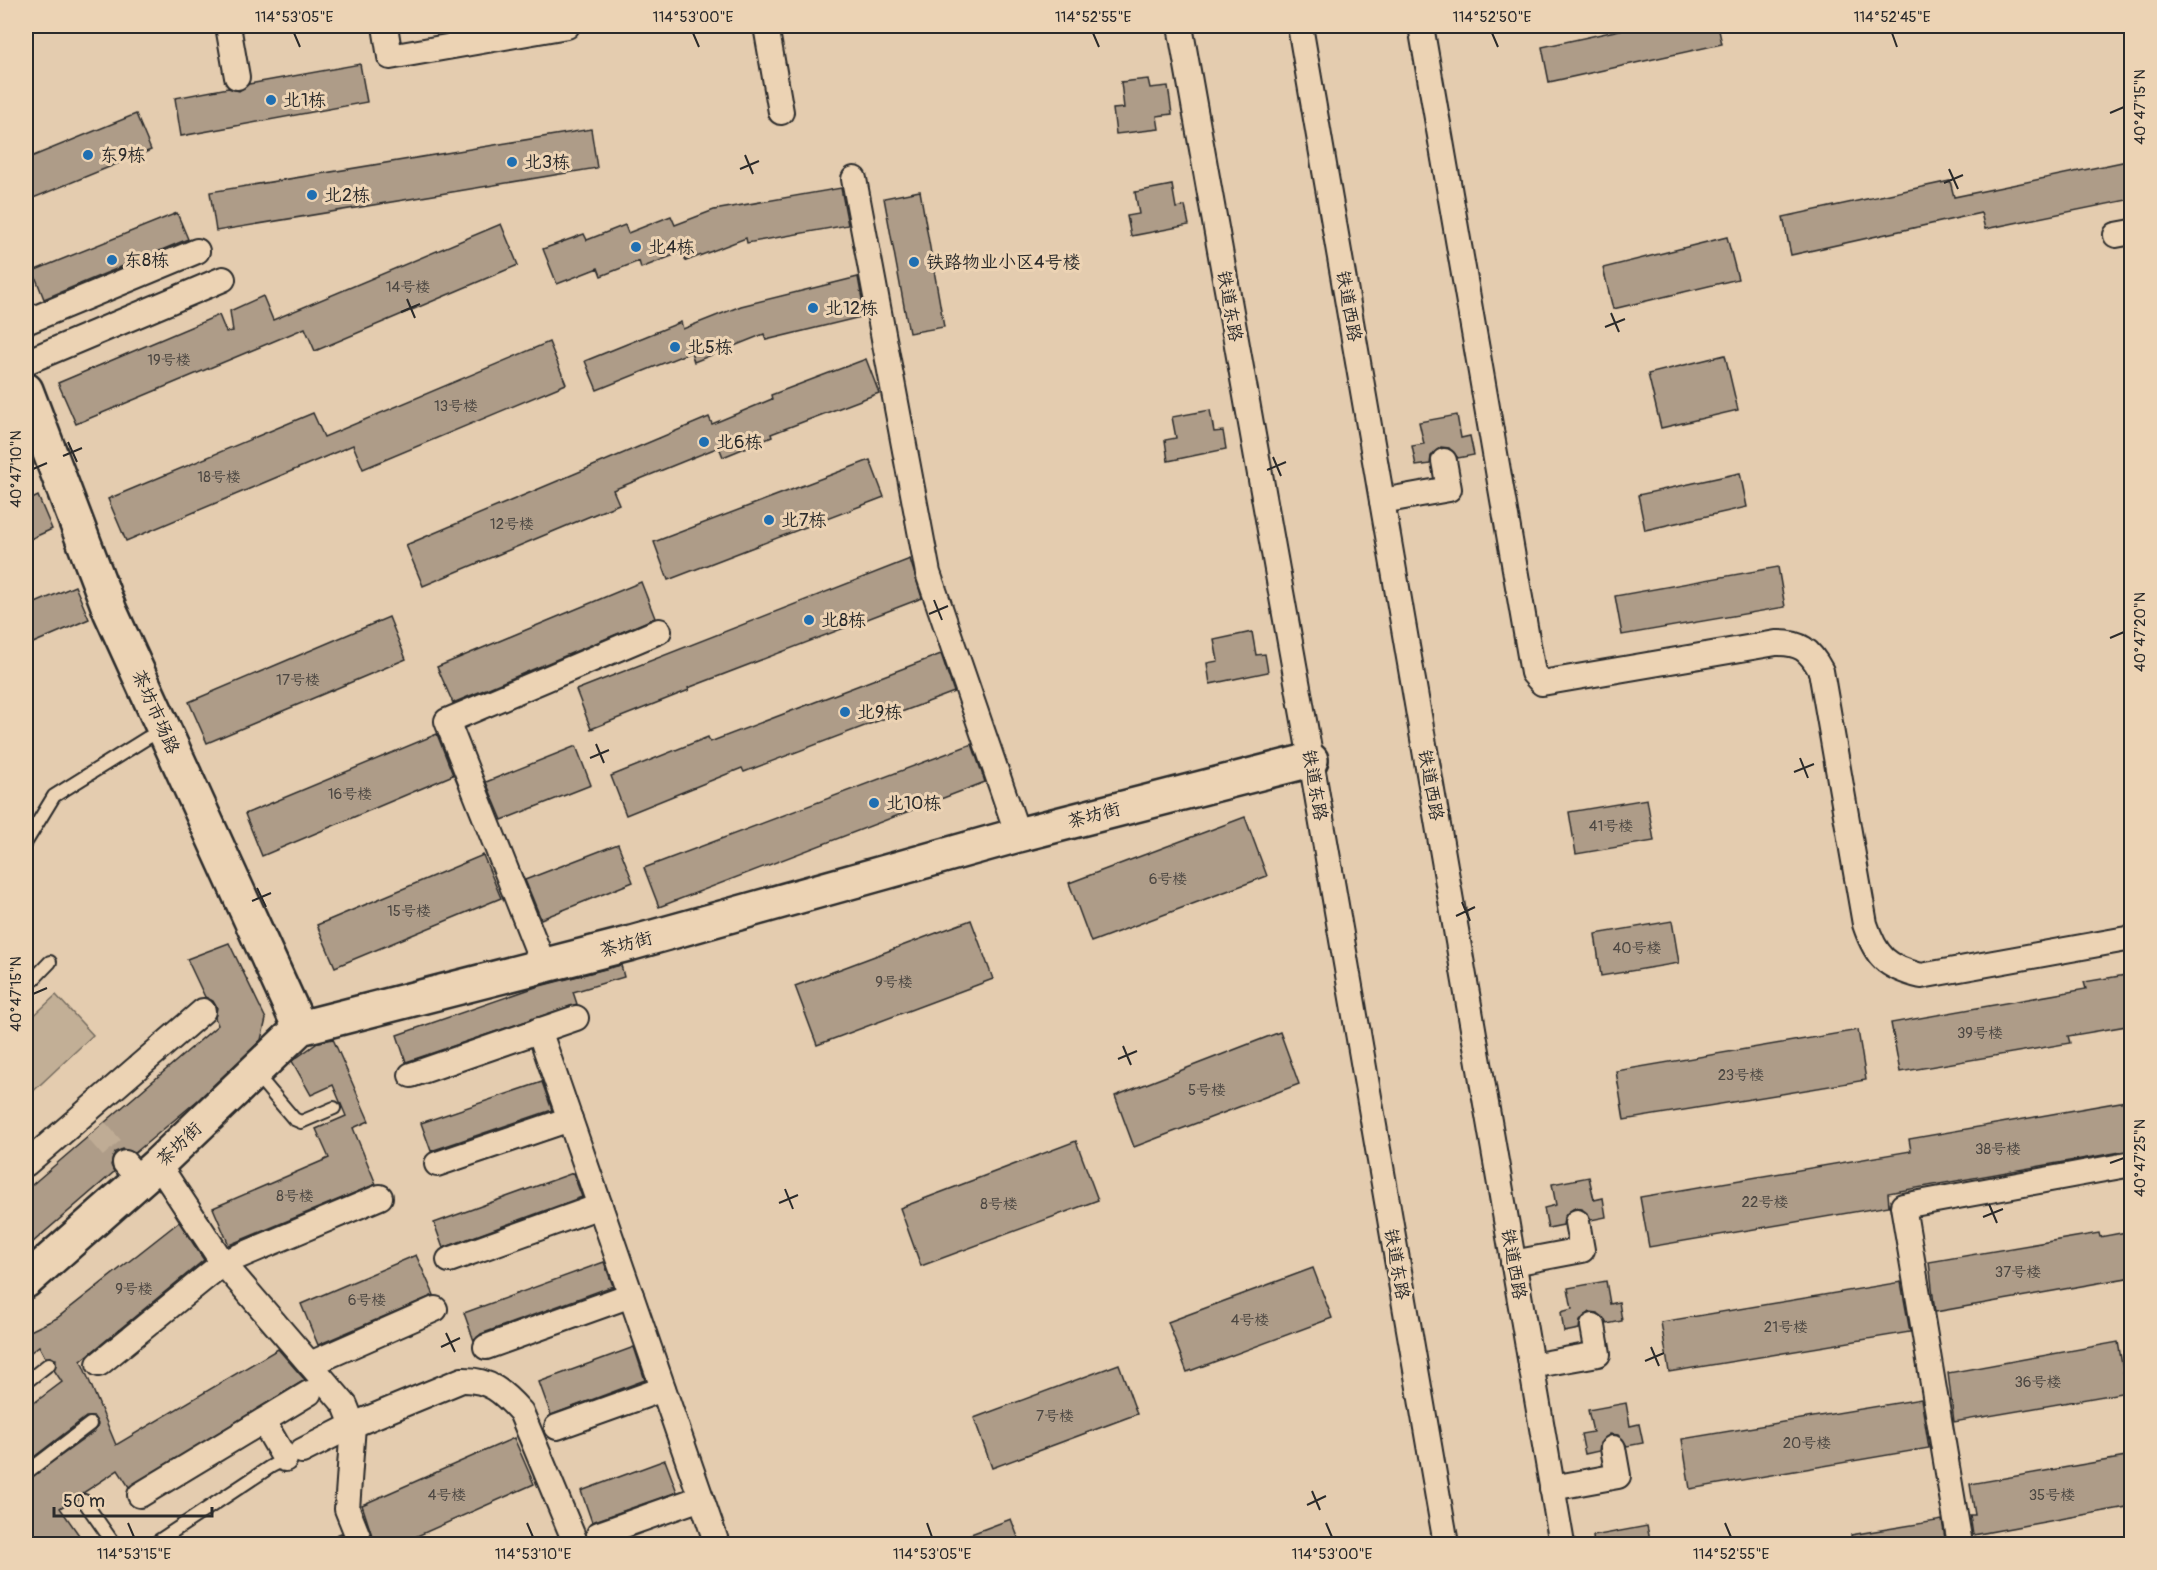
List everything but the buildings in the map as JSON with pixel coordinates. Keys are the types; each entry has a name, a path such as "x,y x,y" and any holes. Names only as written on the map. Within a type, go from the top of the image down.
{"street":[{"path":"228,26 237,77"},
{"path":"385,26 390,57 567,26"},
{"path":"766,26 781,112"},
{"name":"铁道东路","path":"1180,26 1311,760 1446,1545"},
{"name":"铁道西路","path":"1300,26 1562,1545"},
{"path":"1420,26 1531,661 1537,680 1542,683 1776,643 1793,642 1805,647 1821,671 1864,924 1876,953 1887,963 1904,972 1921,976 2132,938"},
{"path":"854,179 928,573 1018,835"},
{"path":"26,322 197,251"},
{"path":"26,362 223,279"},
{"name":"茶坊市场路","path":"26,390 110,611 300,1028"},
{"path":"1382,501 1449,489 1444,461"},
{"path":"544,966 447,721 659,631"},
{"name":"茶坊街","path":"26,1281 141,1169 254,1072 300,1028 544,966 1018,835 1311,760"},
{"path":"26,1164 89,1122 203,1011"},
{"path":"411,1075 576,1018"},
{"path":"539,1030 717,1545"},
{"path":"437,1164 570,1119"},
{"path":"1960,1545 1903,1206 2132,1164"},
{"path":"141,1169 345,1405 353,1425 347,1509 361,1545"},
{"path":"99,1364 223,1263 380,1197"},
{"path":"449,1260 600,1206"},
{"path":"1513,1263 1582,1250 1576,1222"},
{"path":"486,1347 631,1295"},
{"path":"310,1364 435,1309"},
{"path":"1531,1366 1598,1354 1593,1326"},
{"path":"263,1421 293,1455 353,1425 462,1380 479,1379 505,1395 529,1427 576,1545"},
{"path":"557,1426 663,1389"},
{"path":"140,1495 309,1393"},
{"path":"1552,1488 1618,1476 1613,1448"},
{"path":"599,1534 701,1498"}],"lane":[{"path":"26,842 54,796 147,738 165,730"},
{"path":"26,987 50,962"},
{"path":"254,1072 294,1119 302,1122 334,1108"},
{"path":"26,1382 49,1364"},
{"path":"26,1473 90,1424"},
{"path":"153,1545 293,1455"},
{"path":"84,1501 114,1545"}],"shaded area":[{"path":"56,995 93,1035 26,1098 26,1023"}],"tunnel":[{"path":"96,1130 125,1163"}],"place":[{"name":"北1栋","path":"271,100"},
{"name":"东9栋","path":"88,155"},
{"name":"北3栋","path":"512,162"},
{"name":"北2栋","path":"312,195"},
{"name":"北4栋","path":"636,247"},
{"name":"东8栋","path":"112,260"},
{"name":"铁路物业小区4号楼","path":"914,262"},
{"name":"北12栋","path":"813,308"},
{"name":"北5栋","path":"675,347"},
{"name":"北6栋","path":"704,442"},
{"name":"北7栋","path":"769,520"},
{"name":"北8栋","path":"809,620"},
{"name":"北9栋","path":"845,712"},
{"name":"北10栋","path":"874,803"}]}
